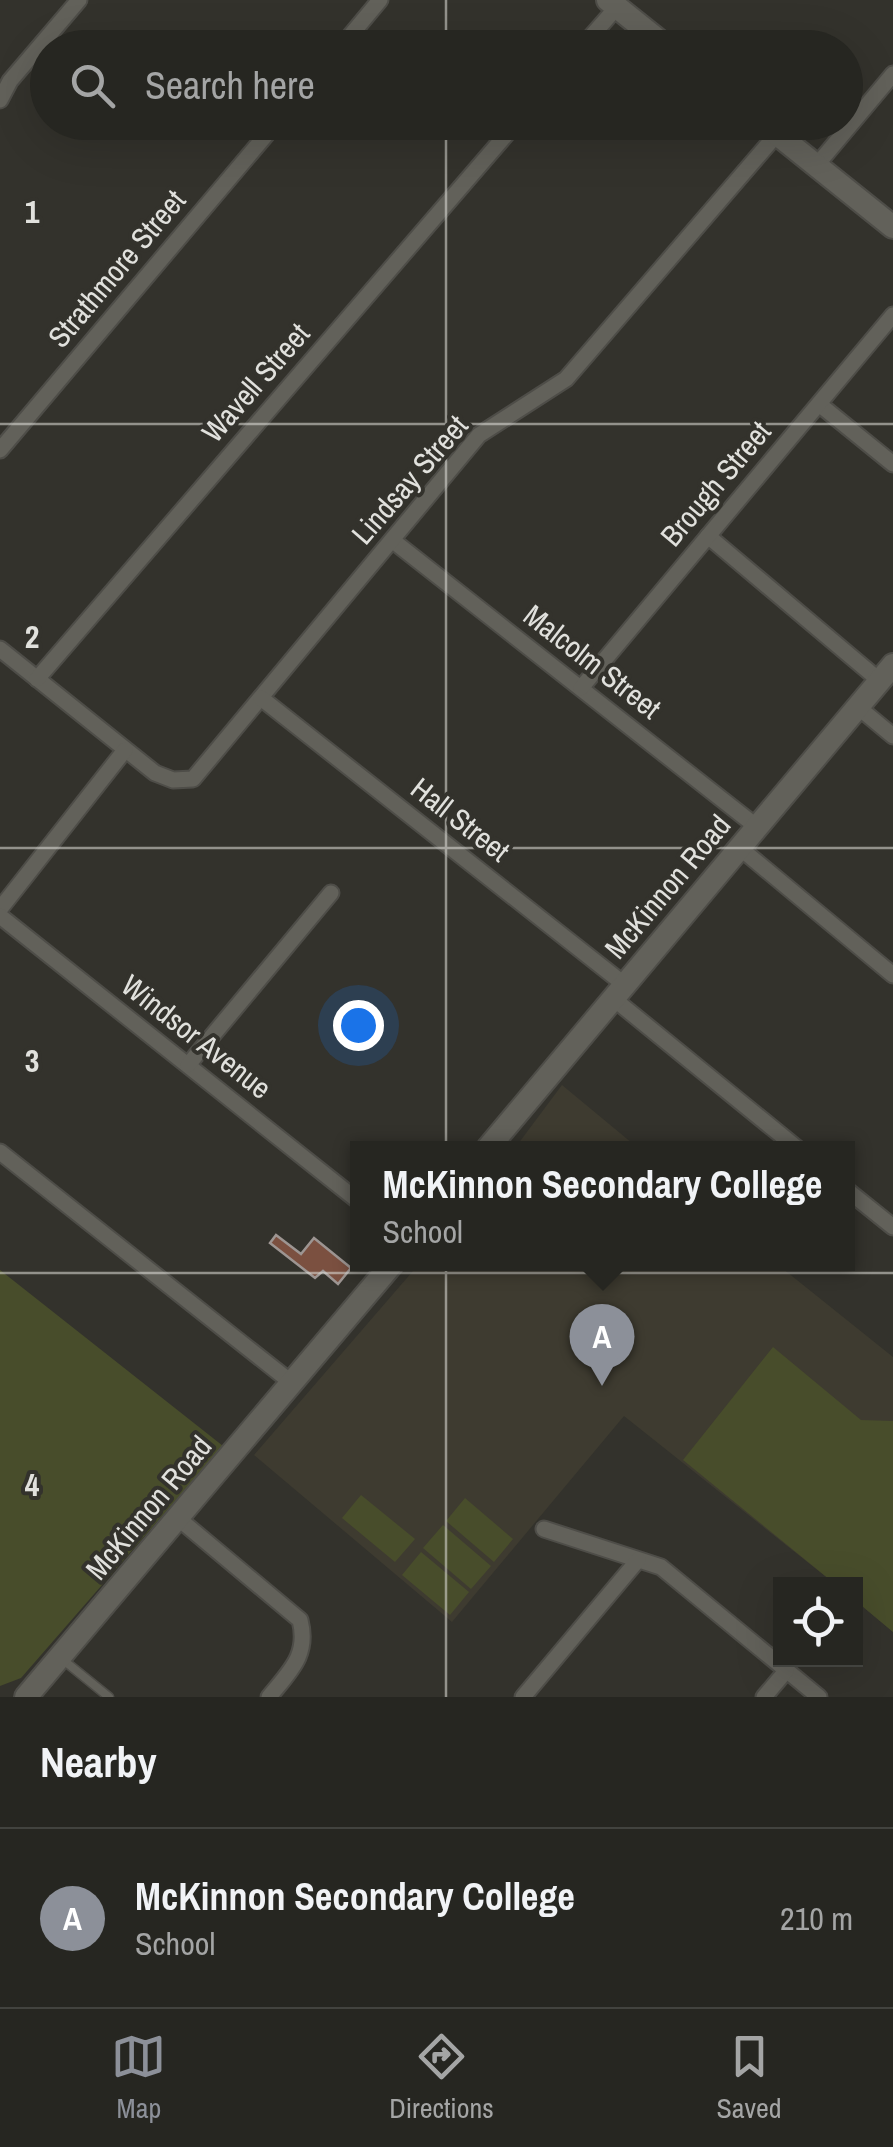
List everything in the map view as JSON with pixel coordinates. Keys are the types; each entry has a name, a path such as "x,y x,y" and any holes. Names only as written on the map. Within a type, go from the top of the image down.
{"street":[{"path":"53,30 79,0"},
{"path":"355,30 380,0"},
{"path":"594,30 613,3 646,30"},
{"path":"0,100 30,58"},
{"path":"863,110 893,74"},
{"name":"Strathmore Street","path":"0,450 262,140"},
{"name":"Wavell Street","path":"37,678 500,140"},
{"name":"Lindsay Street","path":"126,750 155,773 173,780 193,779 479,435 566,379 760,140"},
{"path":"785,140 893,227"},
{"path":"816,166 838,140"},
{"name":"Brough Street","path":"581,688 893,315"},
{"path":"819,404 893,464"},
{"path":"708,536 886,673"},
{"name":"Malcolm Street","path":"392,540 757,827"},
{"path":"0,650 126,750 0,913"},
{"name":"McKinnon Road","path":"494,1141 886,673"},
{"name":"Hall Street","path":"261,698 620,992 789,1141"},
{"path":"858,707 893,736"},
{"path":"740,848 893,974"},
{"path":"188,1066 330,892"},
{"name":"Windsor Avenue","path":"0,913 350,1194"},
{"path":"0,1152 292,1383"},
{"path":"855,1196 893,1227"},
{"name":"McKinnon Road","path":"26,1697 386,1271"},
{"path":"179,1519 300,1620 305,1640 299,1660 269,1697"},
{"path":"544,1529 661,1567 818,1697"},
{"path":"523,1697 638,1560"},
{"path":"764,1697 786,1671"}],"lane":[{"path":"62,1658 109,1697"}],"shaded area":[{"path":"562,1085 630,1141 520,1141"},
{"path":"413,1271 786,1271 893,1357 893,1632 863,1607 863,1577 826,1577 624,1416 452,1622 254,1455"}],"green space":[{"path":"0,1270 223,1446 21,1678 0,1686"},
{"path":"773,1347 861,1420 893,1421 893,1632 863,1607 863,1577 826,1577 683,1460"},
{"path":"361,1495 415,1539 395,1562 342,1518"},
{"path":"465,1498 513,1539 494,1562 446,1521"},
{"path":"443,1525 491,1566 471,1589 423,1548"},
{"path":"421,1552 469,1592 450,1615 402,1575"}],"building":[{"path":"276,1235 301,1254 314,1238 350,1269 338,1284 323,1271 315,1278 270,1243"}],"place":[{"name":"McKinnon Secondary College","path":"602,1386"}]}
